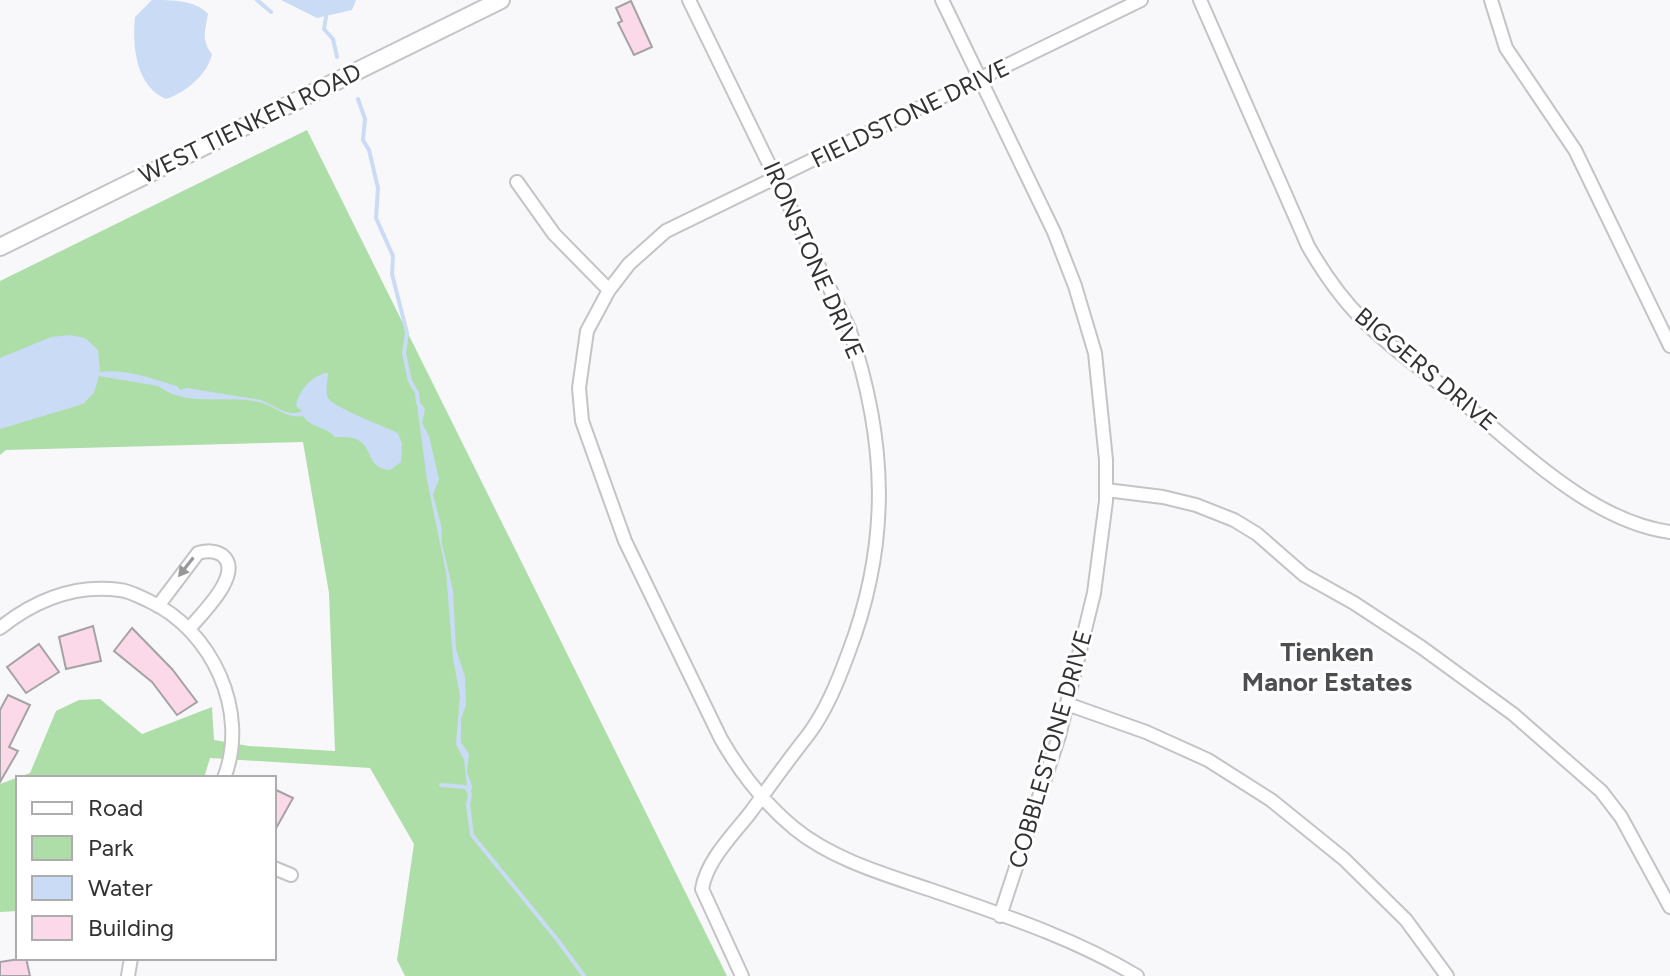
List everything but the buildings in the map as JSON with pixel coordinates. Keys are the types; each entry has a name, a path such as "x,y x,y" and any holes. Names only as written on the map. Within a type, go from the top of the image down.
{"street":[{"name":"WEST TIENKEN ROAD","path":"0,247 501,0"},
{"name":"IRONSTONE DRIVE","path":"689,0 849,328 862,365 871,407 881,494 868,599 836,685 813,728 705,876 702,889 742,976"},
{"name":"COBBLESTONE DRIVE","path":"942,0 1048,219 1075,286 1095,353 1106,460 1106,490 1094,593 1067,704 1000,916"},
{"name":"FIELDSTONE DRIVE","path":"1137,976 1088,948 901,881 831,851 796,829 767,803 726,748 625,541 582,421 579,388 587,331 609,290 629,264 666,231 1141,0"},
{"name":"BIGGERS DRIVE","path":"1200,0 1308,246 1360,317 1425,374 1568,488 1624,520 1670,532"},
{"path":"1491,0 1506,48 1575,150 1670,346"},
{"path":"517,182 554,234 609,290"},
{"path":"1106,490 1163,497 1196,505 1234,520 1257,534 1304,575 1421,647 1513,714 1601,791 1621,817 1670,907"},
{"path":"158,606 198,553 219,553 226,559 230,571 226,583 189,629"},
{"path":"0,628 18,614 59,594 123,590 158,606 189,629 203,645 228,696 231,753 225,776"},
{"path":"1067,704 1146,732 1208,760 1271,800 1344,859 1406,920 1447,976"},
{"path":"276,869 291,875"}],"green space":[{"path":"307,130 727,976 405,976 397,960 414,844 370,768 210,758 205,776 22,776 30,773 56,711 79,700 100,699 142,734 212,707 214,740 249,746 335,751 329,593 303,442 6,450 0,455 0,281"},
{"path":"16,778 16,911 0,912 0,784"}],"water":[{"path":"152,0 190,3 208,14 205,35 212,54 210,61 195,82 166,99 148,85 142,75 134,41 135,17"},
{"path":"281,0 356,0 352,10 317,18"},
{"path":"70,335 85,338 98,350 100,372 149,377 177,386 180,390 187,388 261,400 292,413 302,411 296,406 307,384 317,376 328,373 327,395 332,402 398,433 402,444 401,462 390,470 382,468 373,461 362,442 335,437 303,416 287,414 262,403 183,397 158,386 99,376 94,393 83,404 0,429 0,358 51,337"},
{"path":"416,397 425,409 422,423 429,436 439,479 433,495 453,591 456,649 465,677 466,705 461,719 461,742 469,754 467,772 472,786 468,795 464,760 456,744 460,696 453,658 446,572 427,480"}],"waterway":[{"path":"257,0 271,12"},
{"path":"326,17 324,29 333,39 337,57"},
{"path":"358,99 365,119 363,140 369,150 378,188 376,218 393,256 392,274 407,333 404,353 418,403"},
{"path":"441,785 466,787 470,794 468,805 472,835 584,976"}],"district":[{"name":"Tienken Manor Estates","path":"1327,667"}]}
